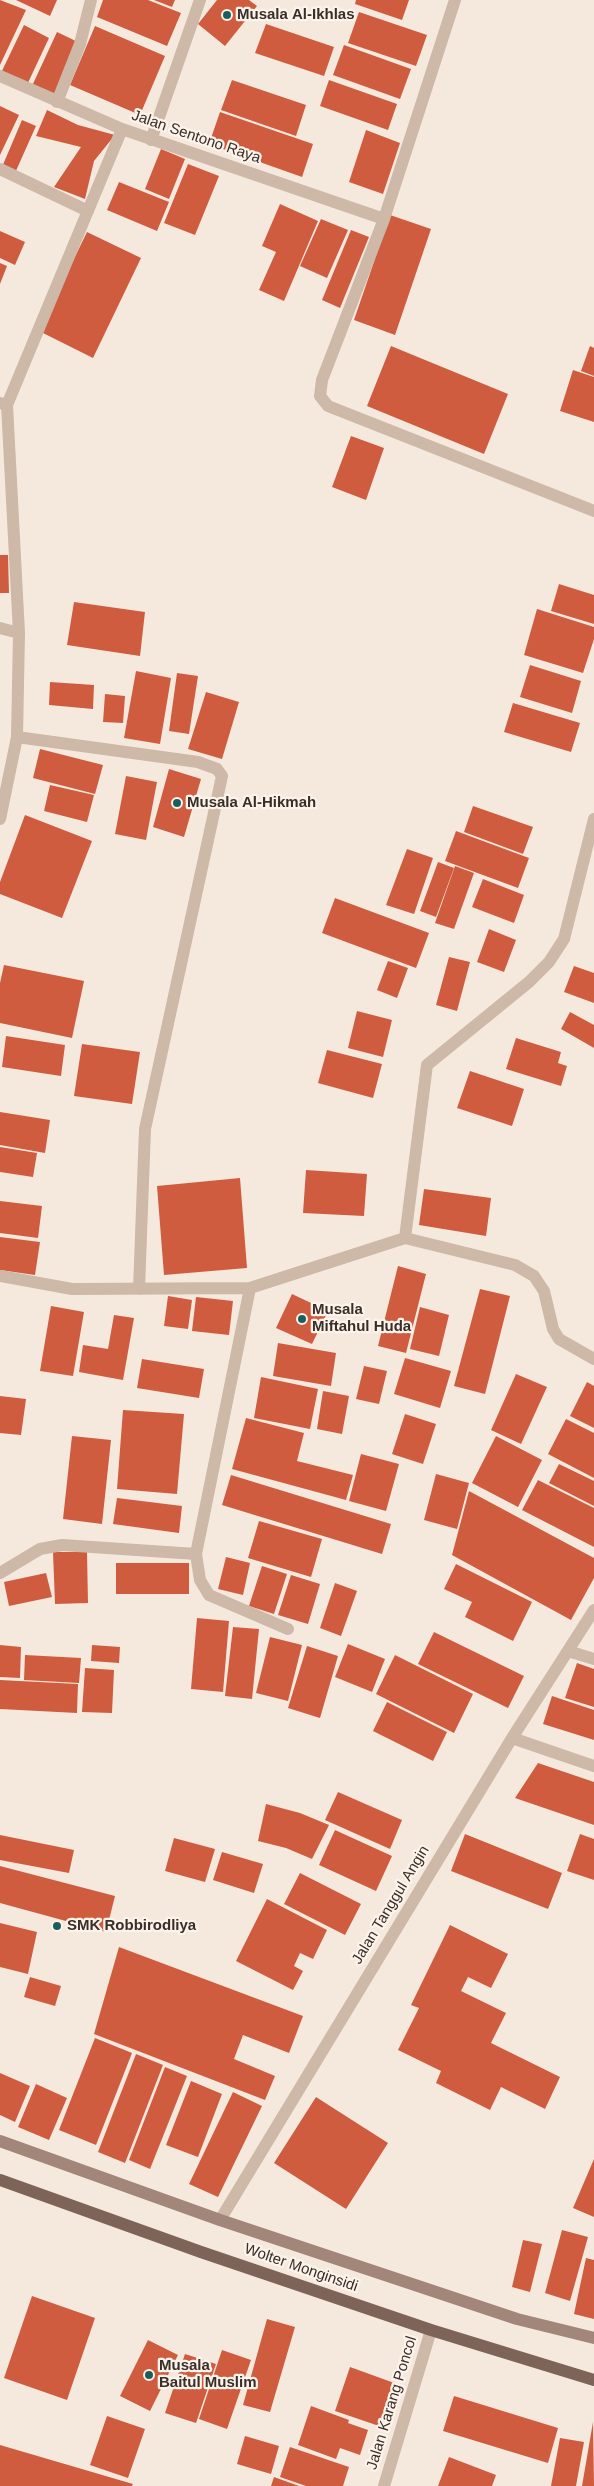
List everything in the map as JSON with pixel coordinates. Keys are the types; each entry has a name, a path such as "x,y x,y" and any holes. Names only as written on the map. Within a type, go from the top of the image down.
{"main road":[{"name":"Wolter Monginsidi","path":"0,2141 220,2220 517,2319 594,2338"},
{"name":"Wolter Monginsidi","path":"0,2180 202,2252 431,2330 594,2380"}],"street":[{"path":"57,102 80,44 91,0"},
{"path":"151,140 200,0"},
{"path":"455,0 384,219 322,380 320,396 328,406 594,511"},
{"name":"Jalan Sentono Raya","path":"0,76 57,102 151,140 384,219"},
{"path":"0,819 17,737 19,634 3,404 122,129"},
{"path":"0,169 88,211"},
{"path":"0,628 19,634"},
{"path":"17,737 198,762 217,769 222,776 145,1129 139,1289"},
{"path":"405,1238 427,1065 528,982 549,962 564,938 594,819"},
{"path":"0,1276 72,1289 250,1288 405,1238 516,1265 534,1276 544,1291 553,1329 559,1339 594,1359"},
{"path":"250,1288 196,1554 200,1580 209,1595 288,1629"},
{"path":"0,1573 40,1549 62,1545 196,1554"},
{"name":"Jalan Tanggul Angin","path":"220,2220 512,1738 594,1610"},
{"path":"568,1651 594,1659"},
{"path":"512,1738 594,1766"},
{"name":"Jalan Karang Poncol","path":"384,2486 431,2330"}],"building":[{"path":"0,0 26,10 0,65"},
{"path":"16,0 57,0 50,16"},
{"path":"103,0 148,0 181,13 167,46 97,17"},
{"path":"154,0 175,0 172,7"},
{"name":"Musala Al-Ikhlas","path":"217,0 249,0 257,6 225,46 198,24"},
{"path":"356,0 409,0 402,20 355,4"},
{"path":"359,12 427,35 416,66 348,43"},
{"path":"266,24 334,47 324,76 255,53"},
{"path":"24,25 49,38 26,87 0,75"},
{"path":"95,26 165,56 140,115 70,85"},
{"path":"57,32 80,43 56,97 32,86"},
{"path":"344,45 411,69 400,99 333,75"},
{"path":"232,80 306,105 296,136 221,110"},
{"path":"329,80 397,104 388,130 320,106"},
{"path":"0,106 19,115 0,155"},
{"path":"47,110 78,125 115,135 94,161 85,199 54,187 81,147 36,136"},
{"path":"220,112 313,144 302,177 209,144"},
{"path":"22,120 36,126 15,173 2,167"},
{"path":"366,130 400,143 383,194 349,182"},
{"path":"161,149 185,159 169,199 145,189"},
{"path":"188,164 219,176 195,235 164,223"},
{"path":"119,182 169,202 157,231 107,210"},
{"path":"280,204 318,221 284,301 259,290 276,252 262,246"},
{"path":"390,215 431,229 395,335 354,320"},
{"path":"321,219 348,230 327,278 300,266"},
{"path":"351,230 369,237 340,308 322,300"},
{"path":"0,231 25,242 15,265 0,258"},
{"path":"87,232 141,258 93,358 39,331"},
{"path":"0,263 7,266 0,284"},
{"path":"391,346 508,394 484,454 367,406"},
{"path":"590,346 594,348 594,376 581,371"},
{"path":"573,370 594,377 594,422 560,411"},
{"path":"351,436 384,448 366,500 332,487"},
{"path":"0,555 8,555 9,593 0,593"},
{"path":"559,584 594,595 594,624 551,611"},
{"path":"74,602 145,612 140,656 67,645"},
{"path":"537,609 594,627 594,639 583,673 524,655"},
{"path":"530,665 581,681 572,713 520,697"},
{"path":"136,671 171,678 160,744 124,738"},
{"path":"177,673 198,676 189,734 169,731"},
{"path":"50,682 94,685 93,709 49,705"},
{"path":"206,692 239,702 222,759 188,749"},
{"path":"105,694 125,696 123,723 103,722"},
{"path":"513,703 580,723 571,752 504,732"},
{"path":"40,749 103,765 95,794 33,778"},
{"name":"Musala Al-Hikmah","path":"169,769 201,779 184,837 153,827"},
{"path":"126,776 157,782 146,840 115,834"},
{"path":"50,785 94,795 87,822 44,811"},
{"path":"473,806 533,827 523,854 464,832"},
{"path":"25,815 92,841 62,918 0,894 0,882"},
{"path":"456,831 529,858 518,888 445,861"},
{"path":"407,849 433,858 414,914 386,905"},
{"path":"438,862 454,868 436,917 420,911"},
{"path":"455,866 474,873 454,929 435,923"},
{"path":"483,879 524,895 514,923 472,907"},
{"path":"335,898 429,933 416,968 322,933"},
{"path":"489,929 516,940 504,972 477,962"},
{"path":"449,957 470,962 457,1011 436,1005"},
{"path":"388,961 408,968 397,998 377,990"},
{"path":"4,965 84,981 72,1038 0,1023 0,983"},
{"path":"574,966 594,973 594,1003 564,992"},
{"path":"357,1011 392,1020 383,1057 348,1048"},
{"path":"570,1012 594,1025 594,1048 561,1029"},
{"path":"6,1036 65,1045 61,1076 2,1067"},
{"path":"516,1038 561,1052 558,1063 567,1066 561,1086 506,1069"},
{"path":"82,1044 140,1052 132,1104 74,1096"},
{"path":"327,1050 382,1064 373,1098 318,1083"},
{"path":"470,1071 524,1089 512,1126 457,1108"},
{"path":"0,1112 50,1120 45,1153 0,1145"},
{"path":"0,1147 37,1153 33,1177 0,1172"},
{"path":"306,1170 367,1174 364,1216 303,1213"},
{"path":"240,1178 247,1268 164,1275 157,1186"},
{"path":"424,1189 491,1198 486,1236 419,1225"},
{"path":"0,1201 42,1206 38,1238 0,1233"},
{"path":"0,1237 40,1242 35,1275 0,1270"},
{"path":"398,1266 426,1274 406,1353 378,1346"},
{"path":"480,1289 510,1296 485,1394 454,1386"},
{"name":"Musala Miftahul Huda","path":"292,1294 328,1311 312,1344 276,1328"},
{"path":"168,1296 192,1300 188,1329 164,1326"},
{"path":"196,1297 233,1301 229,1335 192,1331"},
{"path":"51,1306 84,1312 73,1376 40,1371"},
{"path":"420,1307 449,1315 439,1356 410,1349"},
{"path":"114,1315 134,1318 123,1380 79,1372 83,1345 108,1349"},
{"path":"278,1343 336,1353 331,1386 273,1376"},
{"path":"405,1358 451,1371 440,1408 394,1394"},
{"path":"142,1359 204,1369 199,1398 137,1388"},
{"path":"364,1366 387,1371 379,1404 356,1399"},
{"path":"516,1374 547,1387 521,1444 491,1430"},
{"path":"261,1377 318,1389 310,1429 254,1418"},
{"path":"587,1382 594,1386 594,1428 570,1416"},
{"path":"323,1391 349,1396 342,1434 317,1429"},
{"path":"0,1396 26,1399 21,1435 0,1433"},
{"path":"123,1410 184,1414 177,1494 117,1489"},
{"path":"405,1414 436,1424 423,1464 392,1454"},
{"path":"246,1418 304,1433 297,1461 353,1475 346,1500 232,1469"},
{"path":"566,1419 594,1433 594,1478 548,1454"},
{"path":"72,1436 111,1440 102,1524 63,1519"},
{"path":"496,1436 542,1460 518,1507 472,1483"},
{"path":"361,1454 399,1464 386,1511 349,1501"},
{"path":"559,1464 594,1481 594,1506 549,1483"},
{"path":"436,1474 469,1483 457,1529 424,1520"},
{"path":"231,1475 391,1524 382,1554 222,1505"},
{"path":"538,1480 594,1508 594,1547 522,1510"},
{"path":"469,1491 594,1558 594,1578 571,1620 452,1555"},
{"path":"117,1498 182,1506 179,1533 113,1524"},
{"path":"259,1521 322,1539 311,1577 248,1558"},
{"path":"53,1552 87,1552 88,1603 55,1604"},
{"path":"226,1557 250,1563 243,1595 218,1589"},
{"path":"116,1563 189,1563 189,1594 116,1594"},
{"path":"456,1564 532,1602 513,1641 465,1617 472,1602 444,1589"},
{"path":"262,1566 287,1574 274,1614 249,1606"},
{"path":"46,1573 52,1597 9,1606 4,1582"},
{"path":"291,1575 320,1584 308,1624 278,1615"},
{"path":"335,1583 357,1591 341,1636 320,1628"},
{"path":"197,1618 229,1621 223,1692 191,1689"},
{"path":"233,1627 259,1629 252,1699 225,1696"},
{"path":"434,1632 524,1676 508,1708 418,1664"},
{"path":"270,1637 302,1645 288,1701 256,1693"},
{"path":"348,1644 385,1659 372,1692 335,1677"},
{"path":"0,1645 21,1647 20,1678 0,1677"},
{"path":"92,1645 120,1647 119,1663 91,1661"},
{"path":"307,1646 338,1656 320,1718 288,1708"},
{"path":"25,1655 81,1658 79,1683 24,1680"},
{"path":"395,1655 473,1694 454,1733 376,1694"},
{"path":"577,1663 594,1669 594,1707 565,1698"},
{"path":"85,1668 114,1670 112,1713 82,1712"},
{"path":"0,1680 78,1684 77,1713 0,1709"},
{"path":"552,1696 594,1710 594,1740 543,1724"},
{"path":"387,1702 447,1732 433,1761 373,1731"},
{"path":"538,1763 594,1782 594,1825 515,1798"},
{"path":"338,1792 402,1820 390,1849 325,1820"},
{"path":"266,1804 300,1813 329,1825 312,1859 286,1848 258,1841"},
{"path":"335,1830 392,1856 376,1891 319,1865"},
{"path":"465,1834 562,1873 548,1909 451,1871"},
{"path":"580,1834 594,1839 594,1880 567,1871"},
{"path":"0,1835 74,1850 69,1873 0,1860"},
{"path":"174,1838 215,1849 205,1882 165,1871"},
{"path":"222,1852 263,1864 254,1893 213,1880"},
{"path":"0,1866 115,1896 106,1932 0,1903"},
{"path":"300,1873 361,1904 345,1935 284,1904"},
{"path":"267,1899 327,1930 313,1959 300,1953 294,1966 303,1971 293,1990 236,1961"},
{"path":"0,1923 37,1932 28,1974 0,1967"},
{"path":"450,1925 508,1954 491,1988 468,1977 461,1991 506,2013 491,2043 560,2077 545,2109 501,2087 490,2110 436,2083 441,2071 398,2050 419,2008 411,2005"},
{"path":"119,1947 303,2016 289,2053 243,2035 234,2059 275,2076 265,2100 94,2034"},
{"path":"30,1977 61,1986 55,2006 24,1997"},
{"path":"95,2038 132,2053 96,2145 59,2130"},
{"path":"136,2054 163,2065 125,2163 98,2152"},
{"path":"165,2067 187,2076 150,2169 129,2160"},
{"path":"0,2073 30,2086 15,2122 0,2115"},
{"path":"191,2081 222,2094 198,2157 166,2145"},
{"path":"36,2084 67,2098 49,2140 18,2127"},
{"path":"233,2092 262,2106 218,2197 189,2184"},
{"path":"316,2097 388,2143 346,2209 274,2163"},
{"path":"594,2159 594,2217 573,2208"},
{"path":"562,2230 588,2237 570,2301 545,2293"},
{"path":"523,2240 542,2244 530,2292 512,2287"},
{"path":"586,2258 594,2260 594,2319 574,2314"},
{"path":"32,2296 95,2318 67,2400 4,2378"},
{"path":"267,2319 295,2327 270,2412 243,2405"},
{"name":"Musala Baitul Muslim","path":"148,2340 178,2355 150,2411 120,2396"},
{"path":"222,2350 251,2360 227,2429 199,2419"},
{"path":"185,2354 216,2364 196,2423 165,2413"},
{"path":"350,2367 397,2384 382,2427 335,2411"},
{"path":"454,2396 558,2428 548,2463 443,2431"},
{"path":"311,2406 349,2420 348,2423 368,2430 360,2455 340,2448 336,2459 298,2445"},
{"path":"107,2416 145,2429 128,2478 90,2465"},
{"path":"593,2422 594,2486 582,2486"},
{"path":"245,2436 279,2446 271,2474 237,2464"},
{"path":"560,2438 584,2442 576,2486 551,2486"},
{"path":"0,2445 133,2484 132,2486 0,2486"},
{"path":"290,2447 349,2467 343,2486 306,2486 280,2477"},
{"path":"449,2457 496,2475 492,2486 438,2486"},
{"path":"274,2477 299,2486 271,2486"}],"place":[{"name":"Musala Al-Ikhlas","path":"227,15"},
{"name":"Musala Al-Hikmah","path":"177,803"},
{"name":"Musala Miftahul Huda","path":"302,1319"},
{"name":"SMK Robbirodliya","path":"57,1926"},
{"name":"Musala Baitul Muslim","path":"149,2375"}]}
